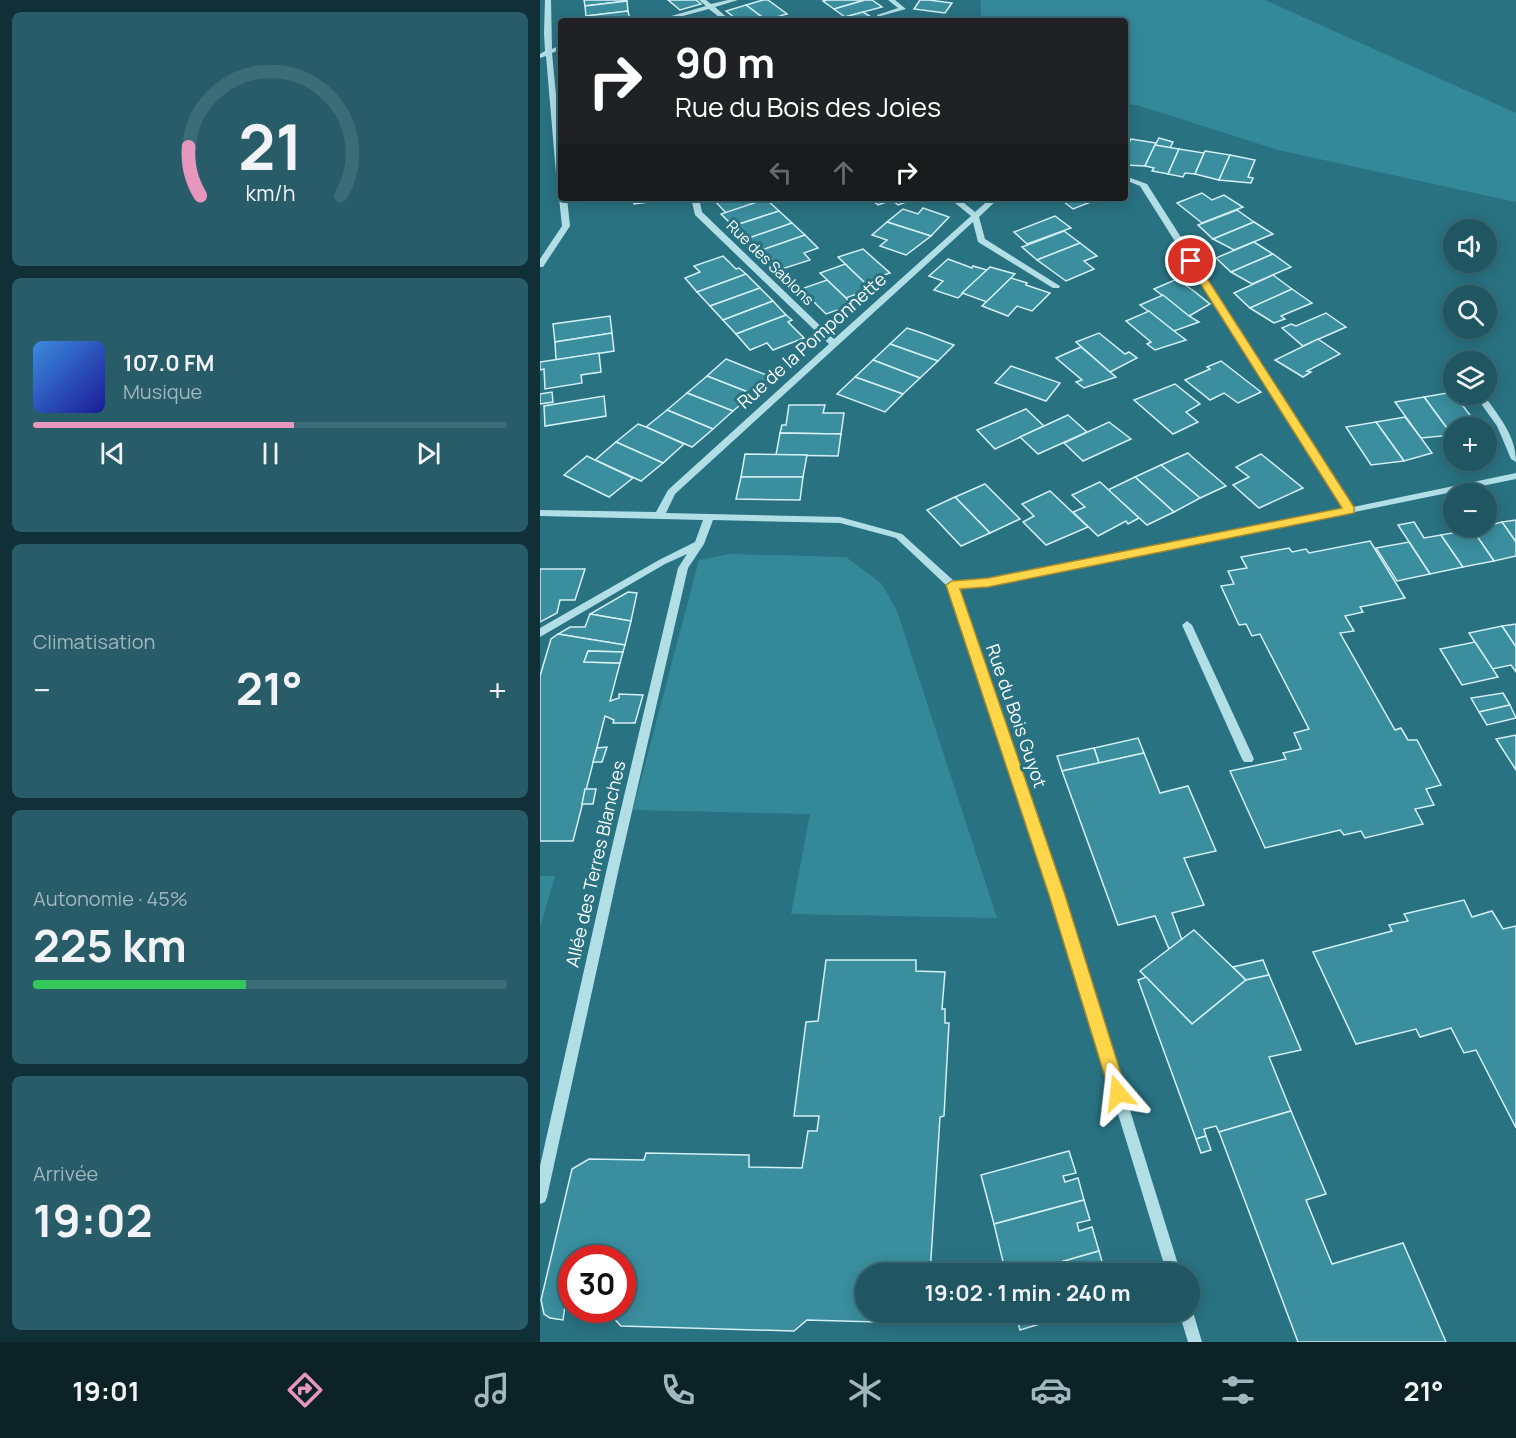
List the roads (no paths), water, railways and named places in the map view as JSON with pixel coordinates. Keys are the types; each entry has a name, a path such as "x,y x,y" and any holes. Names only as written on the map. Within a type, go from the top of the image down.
{"street":[{"path":"548,0 558,146"},
{"path":"702,0 724,18"},
{"path":"669,18 735,0"},
{"path":"879,16 903,9 891,0"},
{"path":"540,56 558,48"},
{"path":"1128,179 1143,184 1350,510"},
{"path":"540,265 566,226 562,201"},
{"name":"Rue des Sablons","path":"695,201 698,213 833,343"},
{"path":"957,201 975,216 981,240 1056,286"},
{"name":"Rue de la Pomponnette","path":"660,515 671,492 992,201"},
{"path":"1486,405 1501,425 1516,459"},
{"path":"952,585 988,583 1516,476"},
{"name":"Rue du Bois Guyot","path":"540,513 840,520 899,536 952,585 1057,895 1171,1263"},
{"name":"Allée des Terres Blanches","path":"540,1197 615,857 683,568 699,544 709,517"},
{"path":"540,633 662,562 699,544"},
{"path":"1187,625 1248,759"},
{"path":"1190,1323 1196,1342"}]}
